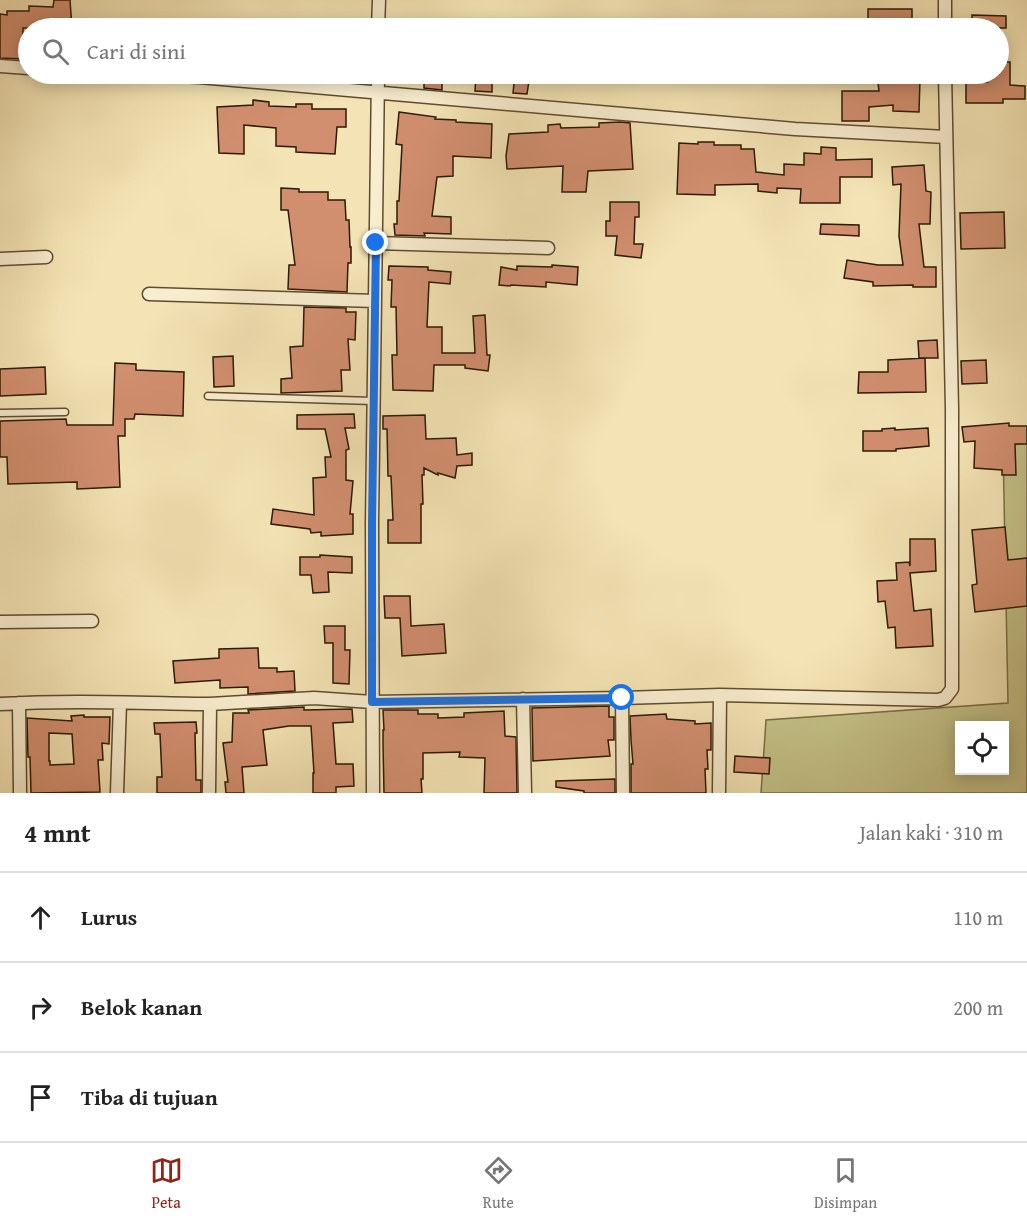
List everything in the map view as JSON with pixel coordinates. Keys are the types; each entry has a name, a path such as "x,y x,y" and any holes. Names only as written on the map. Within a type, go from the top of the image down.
{"street":[{"path":"378,18 379,0"},
{"path":"945,0 945,18"},
{"path":"0,66 18,67"},
{"path":"273,84 795,129 946,137"},
{"path":"373,793 378,84"},
{"path":"0,704 210,704 314,698 372,702 720,694 938,700 945,698 952,689 952,409 945,84"},
{"path":"376,243 548,248"},
{"path":"0,259 46,257"},
{"path":"149,294 375,301"},
{"path":"0,622 92,621"},
{"path":"719,793 720,694"},
{"path":"622,698 623,793"},
{"path":"523,699 525,793"},
{"path":"19,703 20,793"},
{"path":"117,793 120,703"},
{"path":"209,793 210,704"}],"lane":[{"path":"208,396 374,401"},
{"path":"0,413 65,412"}],"shaded area":[{"path":"1027,443 1027,793 761,793 766,720 1008,703 1003,446"}],"building":[{"path":"54,0 70,0 71,18 18,18 18,59 0,58 0,14 7,15 7,11 29,11 29,6 53,7"},
{"path":"868,9 912,9 912,18 868,18"},
{"path":"972,15 1006,16 1006,18 972,18"},
{"path":"1009,62 1010,85 1025,86 1025,99 1003,99 1003,103 966,103 966,84 1009,84"},
{"path":"424,84 442,84 442,90 424,88"},
{"path":"475,84 492,84 492,92 475,91"},
{"path":"514,84 528,84 527,94 513,93"},
{"path":"878,84 920,84 919,112 893,111 893,105 869,107 869,121 842,121 842,91 879,91"},
{"path":"253,100 269,102 269,106 296,107 296,104 312,104 312,109 346,109 346,127 337,127 335,154 296,152 296,147 276,146 276,128 244,125 244,154 219,153 217,107 253,105"},
{"path":"399,112 436,117 435,119 456,120 456,122 492,124 491,158 453,156 453,176 437,177 432,216 451,217 451,234 395,235 394,224 397,224 402,145 396,144"},
{"path":"599,123 630,123 633,169 588,171 586,192 562,192 563,166 507,169 509,134 548,132 548,125 560,124 561,128 599,127"},
{"path":"698,142 714,142 714,145 741,145 741,149 754,149 756,172 784,175 784,164 804,165 804,153 821,154 821,147 836,148 836,160 872,159 872,177 840,177 840,203 800,203 801,189 777,188 777,193 758,191 758,184 715,185 715,195 677,194 679,143 698,144"},
{"path":"924,165 926,191 931,192 930,224 919,224 924,267 936,267 936,287 873,286 873,282 844,278 847,260 878,265 903,265 899,236 901,184 893,185 892,167"},
{"path":"281,188 299,189 299,192 328,192 328,200 345,200 351,247 347,292 288,289 289,265 295,265 288,210 281,210"},
{"path":"610,202 639,202 639,217 635,217 634,244 643,244 641,258 615,255 617,236 606,236 606,221 610,221"},
{"path":"1004,212 1005,248 961,249 960,213"},
{"path":"821,224 859,225 859,236 820,234"},
{"path":"552,265 578,267 577,285 546,282 546,287 499,285 501,267 517,270 517,266 552,267"},
{"path":"389,266 428,267 428,270 451,272 450,284 429,282 427,327 442,327 442,353 475,353 473,316 485,315 487,355 490,355 488,371 465,368 465,365 434,365 433,391 393,390 392,355 397,355 396,307 391,307 392,280 388,280"},
{"path":"304,307 346,308 346,312 356,312 355,340 348,339 350,370 341,370 342,391 281,393 281,379 292,378 290,347 303,346"},
{"path":"937,340 938,358 919,358 918,341"},
{"path":"233,356 234,386 214,387 213,357"},
{"path":"925,358 926,392 858,393 859,372 888,372 888,360"},
{"path":"986,360 987,383 962,384 961,361"},
{"path":"115,363 136,364 136,370 184,372 183,416 135,414 134,419 125,419 125,436 118,436 120,487 77,489 77,482 8,484 7,457 0,457 0,421 66,419 67,425 113,425"},
{"path":"45,367 46,394 0,396 0,369"},
{"path":"354,414 355,428 345,428 349,449 346,450 346,480 353,481 350,514 353,514 353,534 321,536 321,532 311,533 310,529 271,524 273,509 314,515 313,478 326,477 325,457 331,457 325,429 297,429 297,415"},
{"path":"425,415 426,439 456,438 457,455 472,453 472,465 457,466 455,478 438,473 438,475 424,468 421,543 388,543 388,520 393,520 391,476 388,476 387,429 383,429 383,416"},
{"path":"1009,423 1009,426 1027,426 1027,444 1015,444 1016,475 1002,475 1002,470 974,468 975,441 964,442 962,427"},
{"path":"895,428 895,430 928,428 929,446 896,449 896,451 863,451 863,431"},
{"path":"1005,527 1008,560 1027,558 1027,606 975,612 972,585 977,584 972,530"},
{"path":"910,539 935,539 936,571 910,573 914,611 931,609 933,646 896,648 895,627 888,628 885,601 878,602 877,581 897,580 896,563 909,562 910,566"},
{"path":"320,555 352,557 352,573 328,572 329,592 313,593 311,575 300,575 300,557 320,557"},
{"path":"384,596 410,596 411,626 444,624 446,653 402,656 400,618 385,618"},
{"path":"324,626 345,626 345,650 350,650 349,684 333,683 333,643 325,643"},
{"path":"258,648 259,668 277,668 277,672 294,671 295,691 248,694 248,687 220,688 220,680 175,683 173,661 219,658 219,649"},
{"path":"609,706 609,717 614,717 614,740 608,740 610,756 533,761 532,708"},
{"path":"304,707 304,710 352,709 353,722 333,723 336,764 353,764 354,786 336,787 336,793 313,793 311,726 289,726 263,730 267,765 242,767 244,793 226,793 225,782 228,782 223,743 232,742 233,713"},
{"path":"383,710 418,710 418,714 438,714 438,718 464,717 464,713 504,711 505,736 516,737 517,793 484,793 485,758 459,757 460,752 423,753 422,793 384,793"},
{"path":"666,714 667,719 695,721 695,724 711,723 711,750 707,750 708,769 705,769 706,793 631,793 631,764 633,764 630,716"},
{"path":"71,716 110,717 109,744 102,743 103,760 98,760 100,792 31,793 27,718 72,721","holes":["49,733 72,734 74,764 50,765"]},
{"path":"196,722 196,780 201,780 201,793 157,793 157,777 162,777 160,734 155,734 154,723"},
{"path":"735,756 770,758 769,774 734,772"},
{"path":"615,779 615,793 584,793 584,791 556,787 556,781"}],"route":[{"path":"376,243 372,702 622,698"}]}
